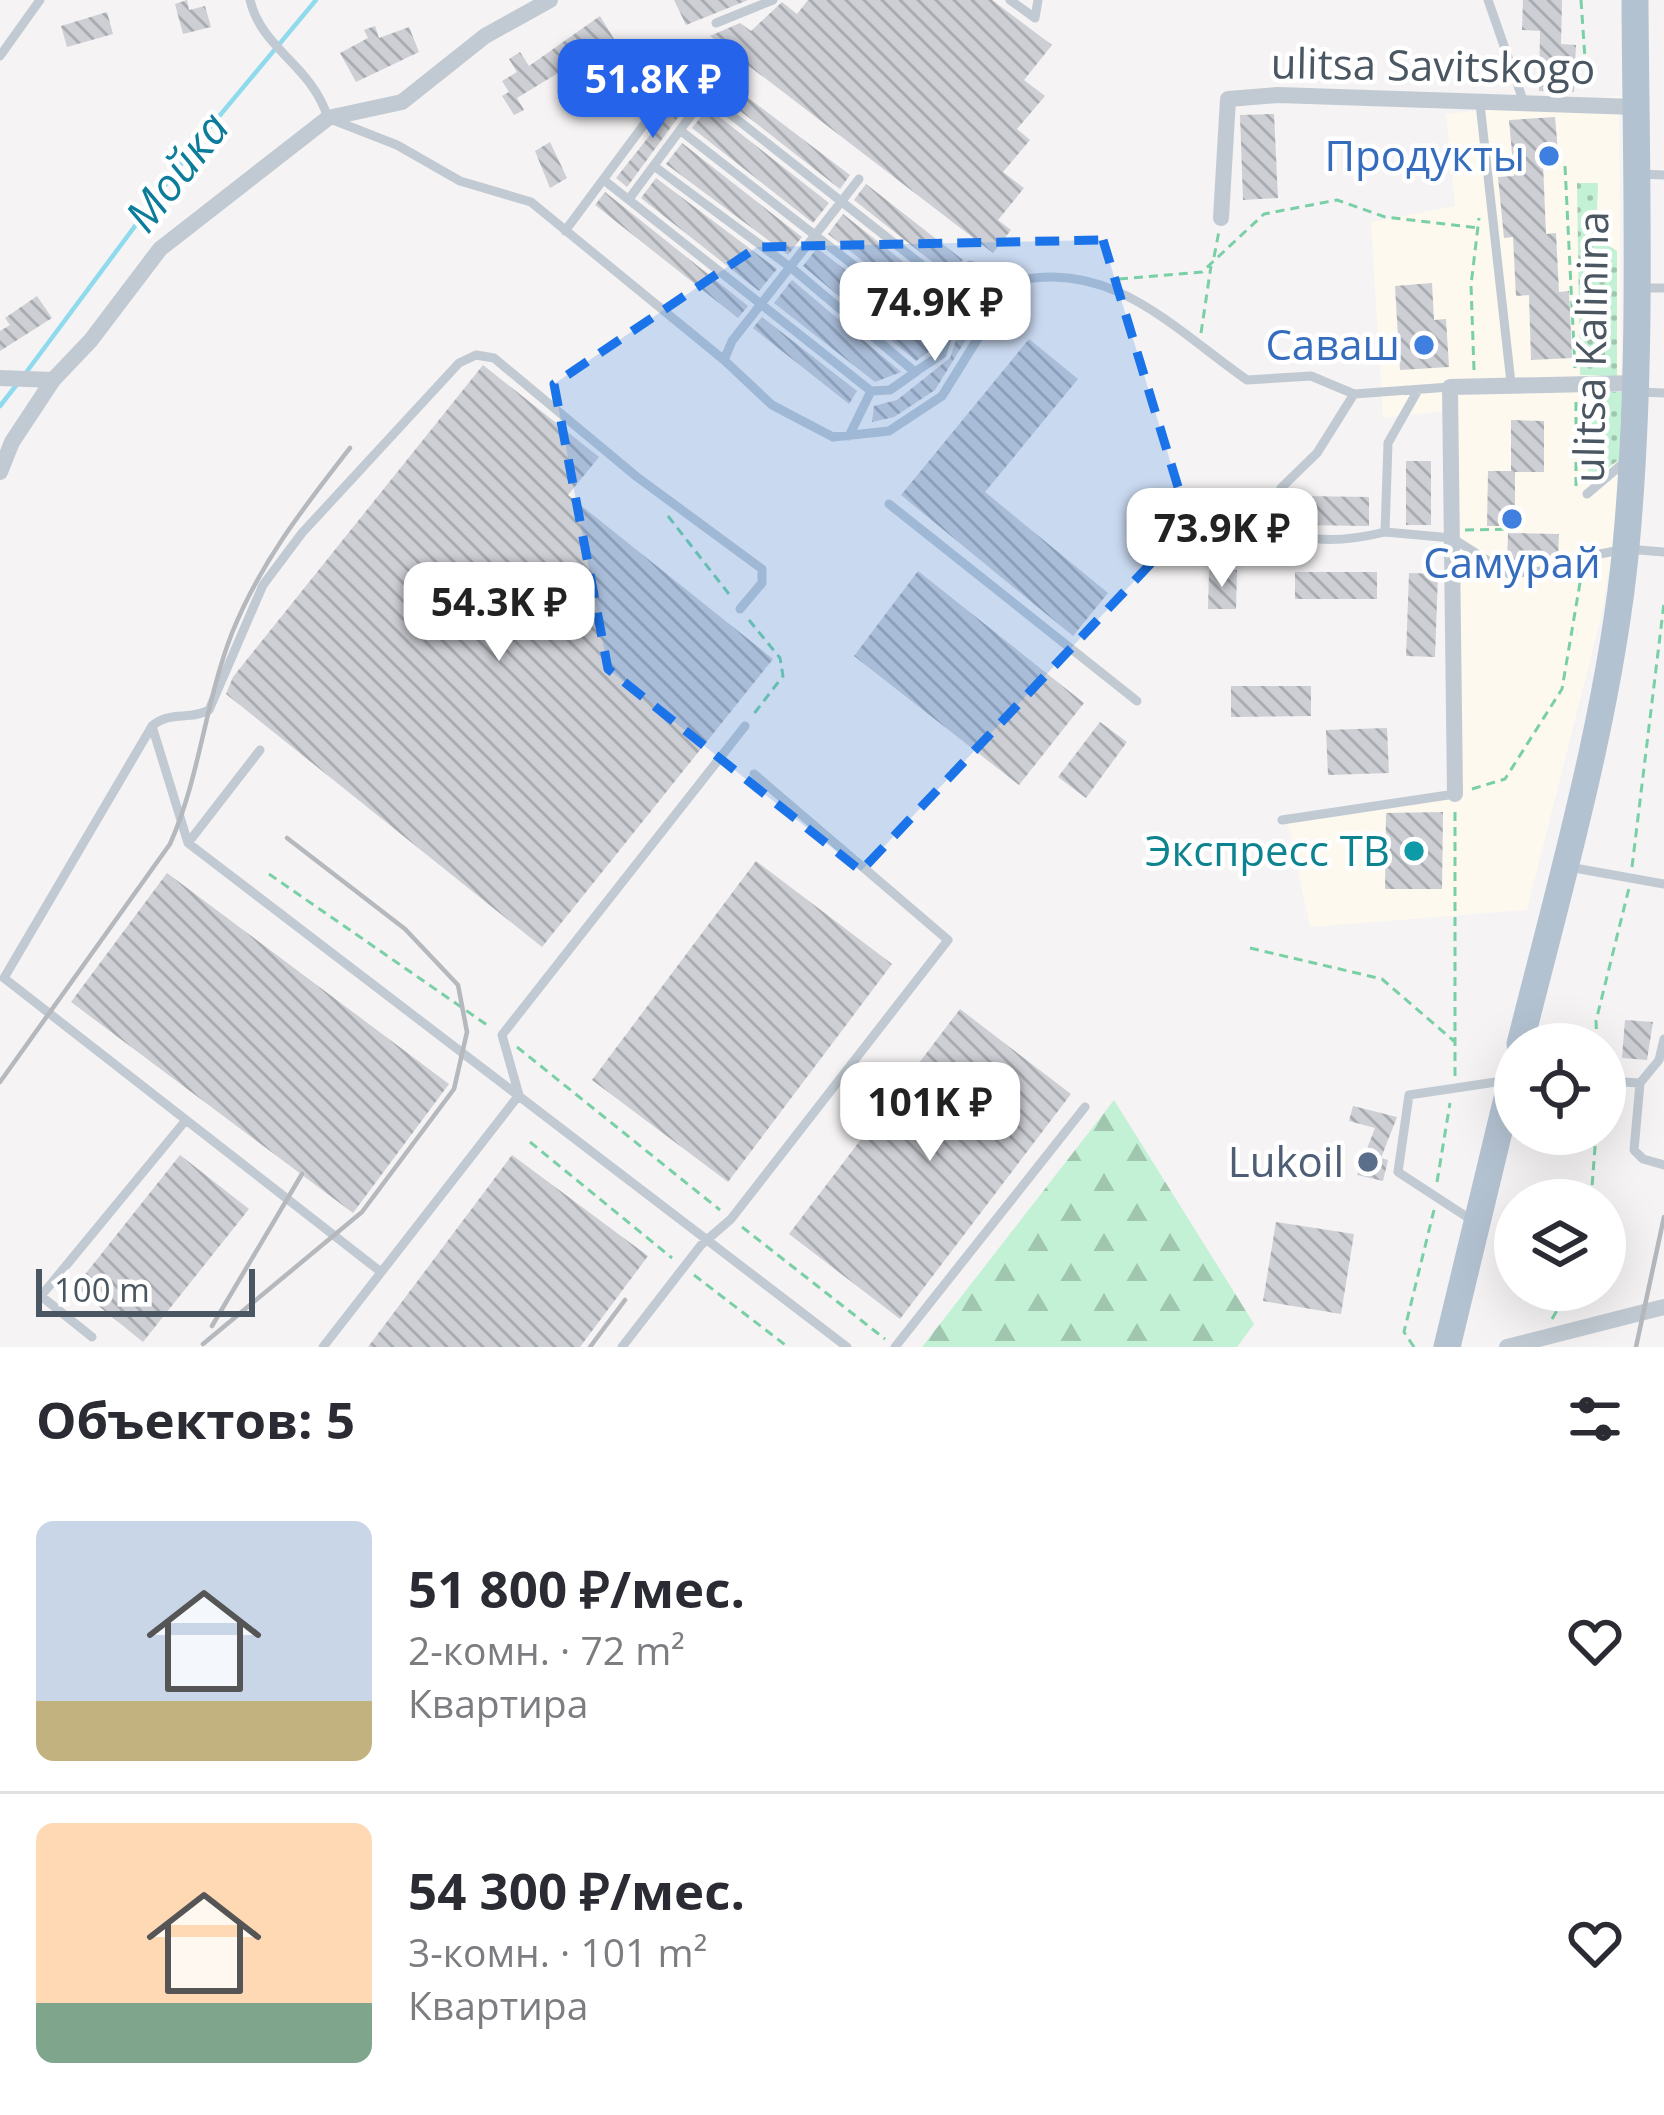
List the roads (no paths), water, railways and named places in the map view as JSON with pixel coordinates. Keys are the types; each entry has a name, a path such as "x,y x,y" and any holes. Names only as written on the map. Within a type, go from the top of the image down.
{"main road":[{"name":"ulitsa Kalinina","path":"1525,1023 1564,866 1626,550 1631,457 1646,389 1650,174 1636,107 1635,0"},
{"path":"1448,1347 1494,1150"}],"street":[{"path":"0,472 6,441 53,380 92,340 160,249 328,118 402,102 484,36 550,0"},
{"name":"ulitsa Savitskogo","path":"1221,218 1228,100 1278,95 1636,107"},
{"path":"0,379 53,380"},
{"path":"1455,794 1450,387 1511,383 1646,389"},
{"path":"1508,1347 1664,1307"}],"lane":[{"path":"0,56 40,0"},
{"path":"250,0 265,37 292,56 319,89 328,118 397,145 460,181 531,202 772,405 832,437 889,431 942,396 1013,282"},
{"path":"716,23 773,0"},
{"path":"1010,0 1035,18 1038,0"},
{"path":"1488,0 1524,104"},
{"path":"565,231 680,76 950,286 960,298 942,354 890,390 871,391 605,181"},
{"path":"629,199 706,95"},
{"path":"1480,104 1511,383"},
{"path":"681,131 946,338"},
{"path":"654,166 790,267 915,372 920,368"},
{"path":"724,360 762,302 859,179"},
{"path":"950,286 970,265 1013,282 1043,274 1100,281 1162,314 1247,380 1311,376 1354,394 1450,387"},
{"path":"381,1272 4,978 152,726 171,714 198,716 209,710 263,584 441,377 476,356 494,358 637,477 762,569 762,583 740,609"},
{"path":"1385,532 1388,443 1418,389"},
{"path":"849,436 871,391"},
{"path":"1354,394 1318,453 1281,488 1279,524 1296,537 1452,534 1509,574 1560,569"},
{"path":"1587,494 1631,457"},
{"path":"889,504 1137,701"},
{"path":"1584,557 1626,550 1664,552"},
{"path":"519,1094 502,1035 745,725"},
{"path":"152,726 188,843 847,1347"},
{"path":"188,843 260,750"},
{"path":"622,1347 708,1238 731,1219 948,940 754,774"},
{"path":"1282,820 1455,794"},
{"path":"1564,866 1664,884"},
{"path":"1664,1039 1659,1060 1640,1083 1634,1150 1642,1159 1664,1165"},
{"path":"1475,1222 1397,1172 1409,1095 1494,1080"},
{"path":"1626,1083 1640,1083"},
{"path":"323,1347 519,1094"},
{"path":"895,1347 1085,1107"},
{"path":"92,1337 40,1296 186,1120"}],"waterway":[{"name":"Мойка","path":"25,374 196,144 316,0"},
{"path":"0,406 18,383"}],"railway":[{"path":"0,1082 170,844 189,792 223,659 243,607 284,536 350,448"},
{"path":"203,1344 362,1212 454,1089 467,1032 458,985 405,929 287,838"},
{"path":"212,1326 302,1174"},
{"path":"1636,1347 1664,1217"},
{"path":"590,1347 625,1300"}],"place":[{"name":"Продукты","path":"1549,156"},
{"name":"Саваш","path":"1424,345"},
{"name":"Самурай","path":"1512,519"},
{"name":"Экспресс ТВ","path":"1414,851"},
{"name":"Lukoil","path":"1368,1162"}]}
